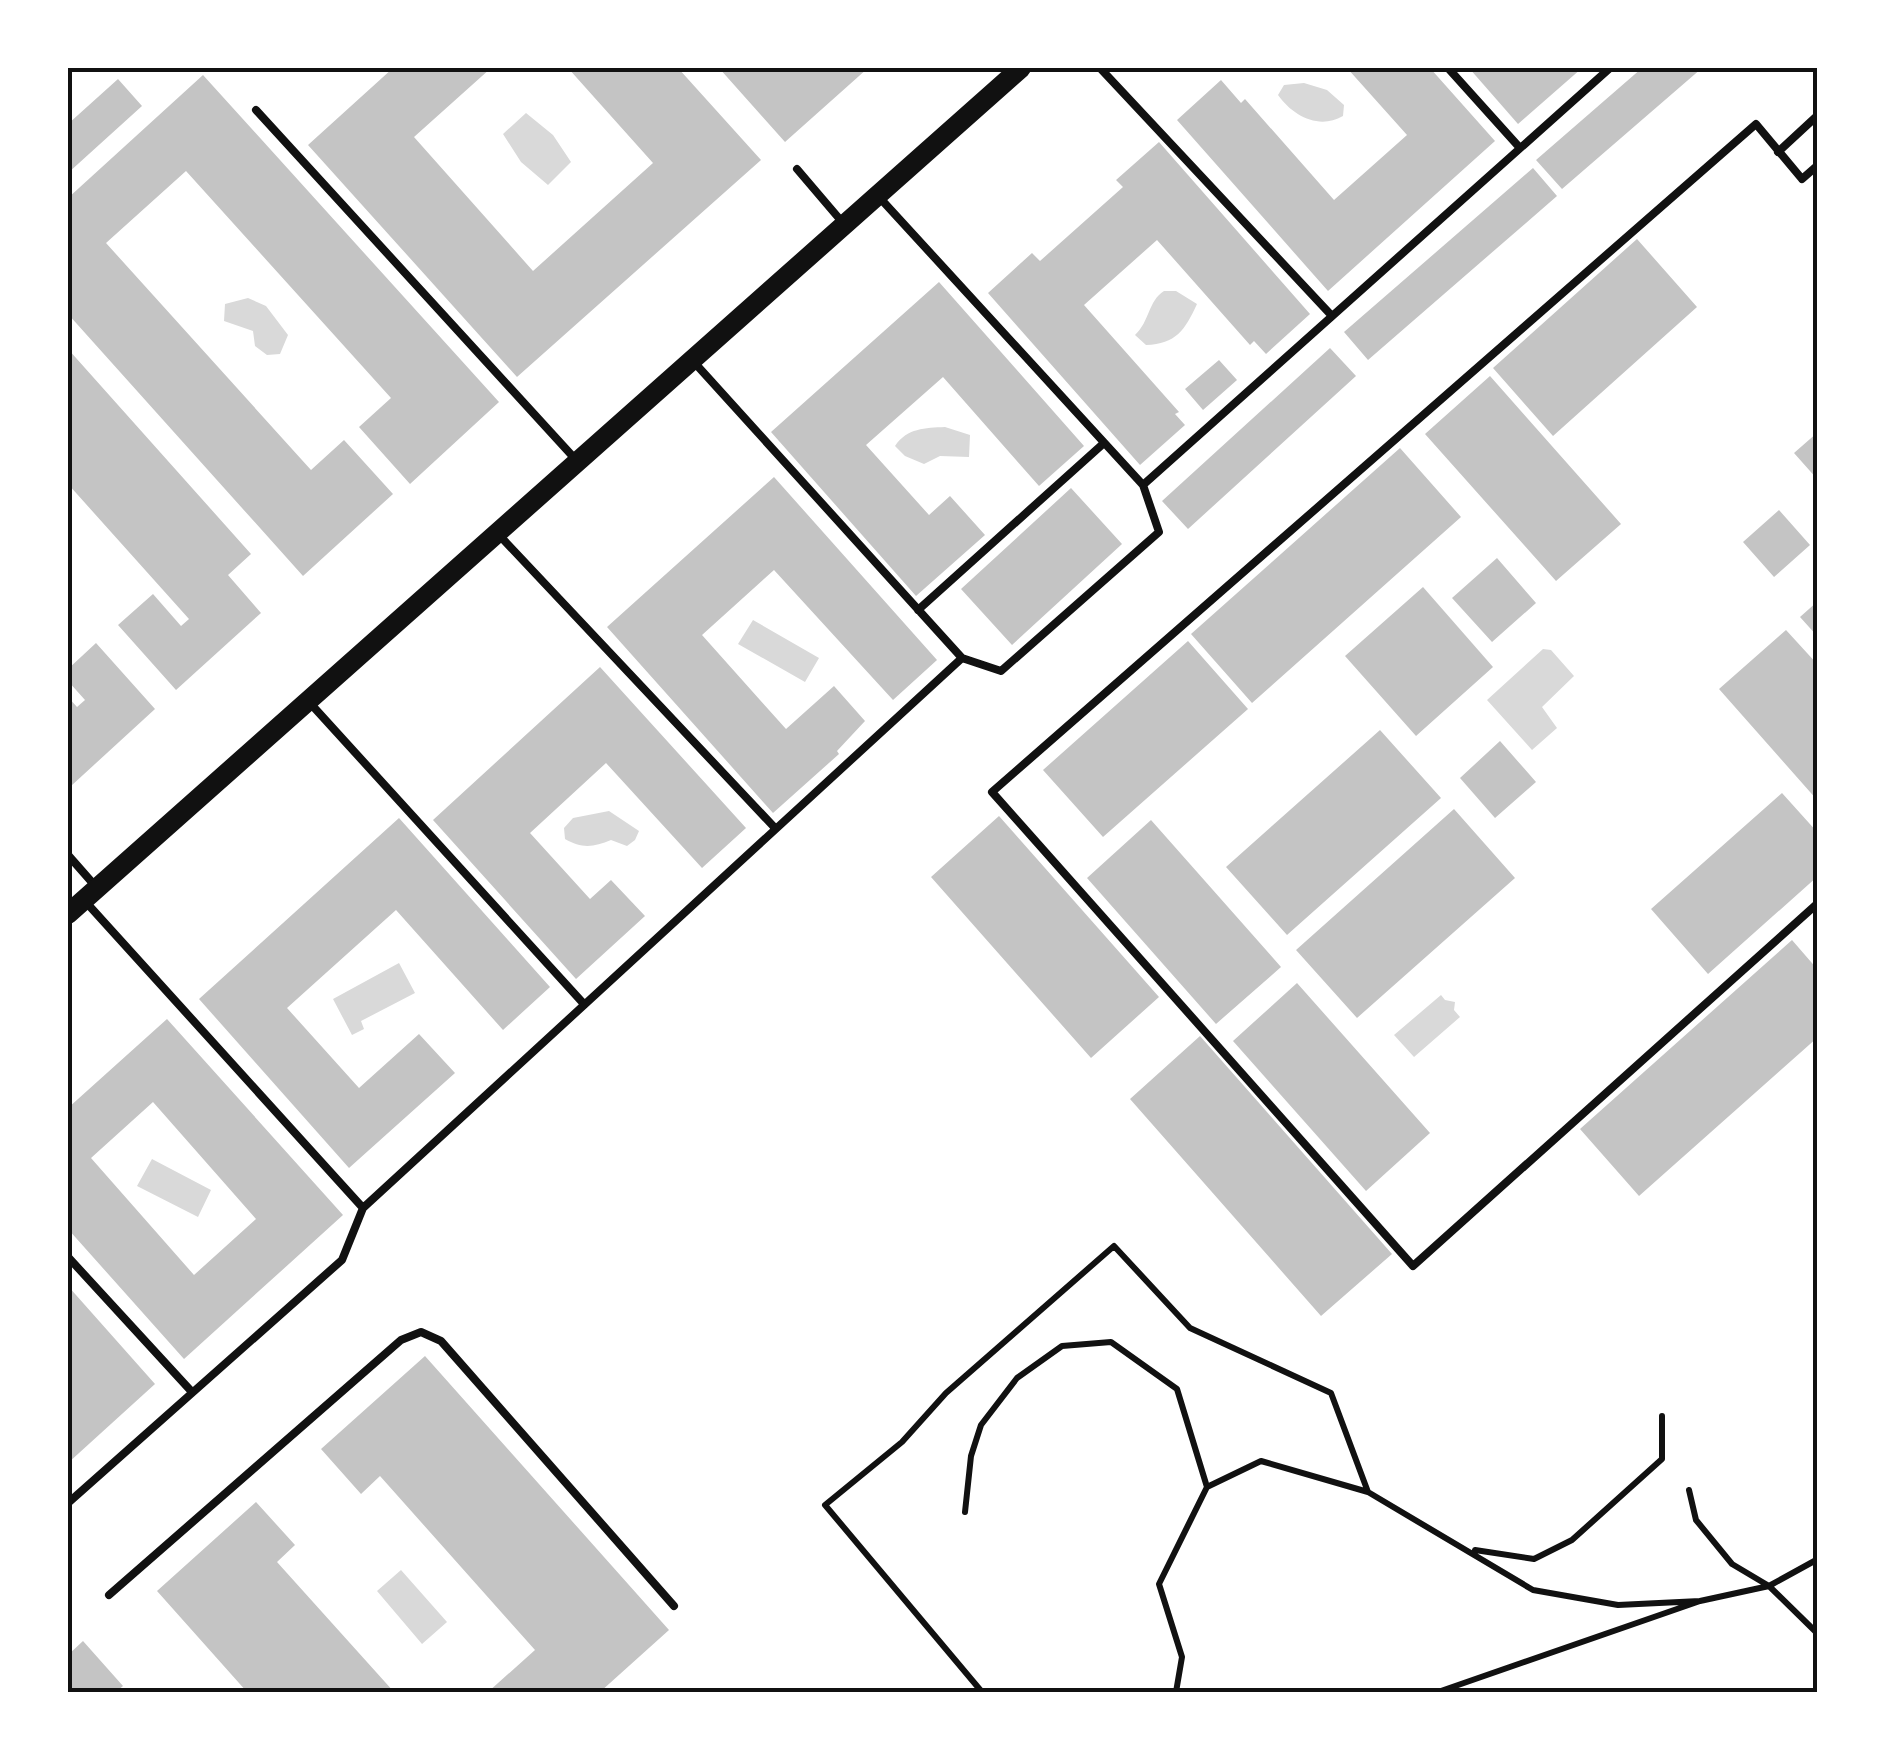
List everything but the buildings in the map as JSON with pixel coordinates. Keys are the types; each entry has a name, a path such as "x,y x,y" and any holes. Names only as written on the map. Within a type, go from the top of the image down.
{"main road":[{"path":"68,914 1022,68"}],"lane":[{"path":"1100,68 1332,316"},
{"path":"1448,68 1520,148"},
{"path":"1143,485 1610,68"},
{"path":"256,110 578,461"},
{"path":"1778,152 1818,115"},
{"path":"1818,165 1802,179 1756,124 992,792 1412,1266 1818,903"},
{"path":"797,170 844,224"},
{"path":"692,360 962,658 1002,672 1159,532 1143,485 877,196"},
{"path":"918,610 1104,443"},
{"path":"497,533 775,828"},
{"path":"68,1502 342,1260 363,1208 962,658"},
{"path":"308,700 583,1003"},
{"path":"68,855 91,894 363,1208"},
{"path":"68,1256 192,1392"},
{"path":"109,1595 402,1340 421,1332 441,1341 674,1606"}],"path":[{"path":"982,1692 825,1506 902,1442 946,1393 1114,1246 1190,1328 1331,1393 1368,1492"},
{"path":"965,1512 971,1456 981,1425 1017,1378 1062,1346 1111,1342 1178,1388 1207,1488"},
{"path":"1468,1549 1534,1559 1572,1540 1662,1459 1662,1416"},
{"path":"1176,1692 1182,1657 1158,1584 1207,1488 1261,1462 1368,1492 1533,1590 1618,1606 1700,1602"},
{"path":"1688,1490 1696,1520 1732,1564 1770,1586 1818,1634"},
{"path":"1438,1692 1700,1602 1770,1586 1818,1559"}],"shaded area":[{"path":"1304,83 1327,90 1344,105 1343,116 1325,122 1307,119 1278,95 1284,85"},
{"path":"526,113 553,135 571,162 548,185 521,162 503,134"},
{"path":"1164,291 1176,291 1197,304 1178,334 1165,342 1146,345 1135,335"},
{"path":"248,298 266,306 288,335 280,354 267,355 255,346 253,331 224,321 225,304"},
{"path":"945,427 970,435 969,457 940,456 924,464 905,456 895,446 911,432"},
{"path":"753,620 819,658 805,682 738,644"},
{"path":"1543,649 1551,650 1574,676 1542,707 1557,728 1532,750 1487,700"},
{"path":"609,811 639,831 627,846 611,840 583,846 565,839 564,828 573,818"},
{"path":"399,963 415,993 361,1021 364,1029 352,1035 333,999"},
{"path":"1441,995 1455,1002 1454,1010 1460,1017 1414,1057 1394,1035"},
{"path":"152,1159 211,1190 198,1217 137,1186"},
{"path":"401,1570 447,1622 422,1644 377,1591"}]}
